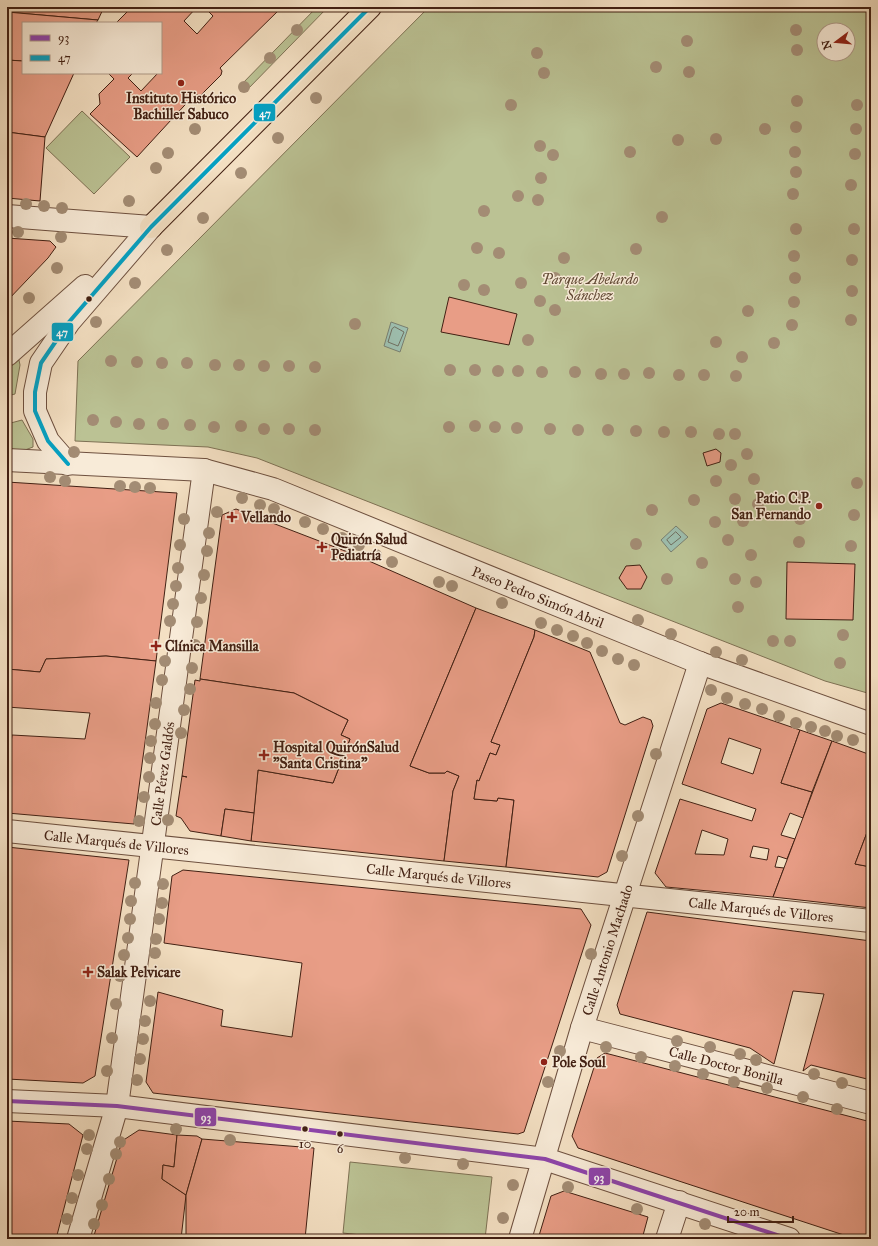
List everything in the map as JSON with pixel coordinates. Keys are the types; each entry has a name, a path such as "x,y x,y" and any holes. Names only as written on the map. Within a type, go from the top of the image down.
{"main road":[{"path":"151,227 370,7"}],"street":[{"path":"7,216 151,227"},
{"path":"7,356 151,227"},
{"path":"68,464 48,441 35,411 36,392 41,363 69,322 151,227"},
{"name":"Paseo Pedro Simón Abril","path":"7,460 204,470 274,489 700,663 871,724"},
{"name":"Calle Pérez Galdós","path":"78,1239 117,1106 154,845 204,470"},
{"name":"Calle Antonio Machado","path":"520,1239 582,1028 700,663"},
{"name":"Calle Marqués de Villores","path":"7,831 154,845 871,921"},
{"name":"Calle Doctor Bonilla","path":"582,1028 871,1103"},
{"path":"7,1101 117,1106 544,1159 789,1239"},
{"path":"667,1239 679,1202"}],"green space":[{"path":"317,7 328,7 246,91 241,85"},
{"name":"Parque Abelardo Sánchez","path":"429,7 871,7 871,694 825,681 257,458 208,447 75,441 78,361"},
{"path":"82,111 130,157 94,194 46,148"},
{"path":"19,360 20,365 15,394 7,396 7,366 12,362"},
{"path":"22,420 33,439 33,447 25,450 7,449 7,424"},
{"path":"350,1162 492,1177 485,1239 396,1239 343,1233"}],"water":[{"path":"391,322 408,328 400,352 384,346"},
{"path":"676,526 688,537 671,552 661,540"}],"building":[{"path":"7,7 104,7 98,20 7,12"},
{"name":"Instituto Histórico Bachiller Sabuco","path":"132,7 197,7 184,21 197,34 213,16 204,7 281,8 220,68 222,71 221,75 200,96 195,94 137,157 90,114 100,104 99,94 114,79 109,74 132,74 128,78 141,91 157,74 162,74 162,22 117,22"},
{"path":"7,12 98,20 97,22 22,22 22,61 7,60"},
{"path":"7,60 22,61 22,74 74,74 45,137 7,132"},
{"path":"7,132 45,137 40,201 7,198"},
{"path":"7,238 50,241 56,247 48,258 7,301"},
{"path":"449,297 517,314 509,345 441,332"},
{"path":"716,449 721,453 720,462 707,466 703,453"},
{"path":"7,482 177,493 156,661 106,656 46,659 40,672 7,669"},
{"path":"236,509 353,554 476,608 410,766 429,773 445,773 447,771 459,776 453,791 444,861 251,841 258,770 333,783 350,739 341,735 348,720 294,693 200,679 222,515"},
{"path":"787,562 855,564 853,620 786,619"},
{"path":"640,565 647,577 641,589 627,589 619,578 626,566"},
{"path":"476,608 535,630 534,637 491,742 500,745 496,755 490,753 479,781 477,780 474,799 497,801 498,798 514,800 506,867 444,861 453,791 459,776 447,771 445,773 429,773 410,766"},
{"path":"535,630 590,652 620,723 625,725 643,717 651,720 653,726 607,872 598,877 506,867 514,800 498,798 497,801 474,799 477,780 479,781 490,753 496,755 500,745 491,742 534,637"},
{"path":"106,656 156,661 134,824 7,813 7,777 12,735 85,739 90,713 7,707 7,669 40,672 46,659"},
{"name":"Hospital QuirónSalud \"Santa Cristina\"","path":"200,679 294,693 348,720 341,735 350,739 333,783 258,770 254,813 225,809 221,836 190,831 181,818 176,816 195,680 200,681"},
{"path":"721,703 800,730 781,783 812,792 803,818 790,813 781,835 795,839 787,859 778,856 775,867 784,868 773,897 666,887 655,873 680,799 752,821 756,809 682,784 707,709","holes":["729,738 761,749 753,774 721,763","702,830 728,839 724,855 695,854","753,846 769,849 767,860 750,857"]},
{"path":"800,730 832,741 812,792 781,783"},
{"path":"832,741 871,755 871,822 855,864 871,867 871,908 773,897"},
{"path":"225,809 254,813 251,841 221,836"},
{"path":"871,822 871,867 855,864"},
{"path":"7,847 129,860 95,1076 83,1083 7,1079"},
{"path":"183,870 581,909 591,925 524,1132 518,1134 153,1093 146,1082 158,992 223,1010 221,1026 292,1037 302,963 164,943 172,876"},
{"path":"647,912 871,941 871,1080 811,1065 803,1071 824,994 793,991 774,1064 750,1048 620,1014 617,1005"},
{"path":"605,1053 871,1122 871,1239 856,1239 578,1148 572,1136 597,1058"},
{"path":"7,1121 69,1124 83,1135 56,1239 7,1239"},
{"path":"139,1130 177,1135 174,1167 163,1165 162,1179 186,1195 181,1239 93,1239 122,1141"},
{"path":"177,1135 197,1136 202,1139 186,1195 162,1179 163,1165 174,1167"},
{"path":"202,1139 314,1148 305,1239 186,1239 186,1195"},
{"path":"564,1191 648,1217 642,1239 538,1239 551,1196"},
{"path":"693,1235 704,1238 707,1239 680,1239"}],"transit line":[{"name":"47","path":"68,464 48,441 35,411 35,392 41,363 69,322 151,227 370,7"},
{"name":"93","path":"7,1101 117,1106 545,1159 789,1239"}],"place":[{"name":"Instituto Histórico Bachiller Sabuco","path":"181,83"},
{"name":"Patio C.P. San Fernando","path":"819,506"},
{"name":"Vellando","path":"232,517"},
{"name":"Quirón Salud Pediatría","path":"322,547"},
{"name":"Clínica Mansilla","path":"156,646"},
{"name":"Hospital QuirónSalud \"Santa Cristina\"","path":"264,755"},
{"name":"Salak Pelvicare","path":"88,972"},
{"name":"Pole Soul","path":"544,1062"},
{"name":"10","path":"305,1129"},
{"name":"6","path":"340,1134"}]}
